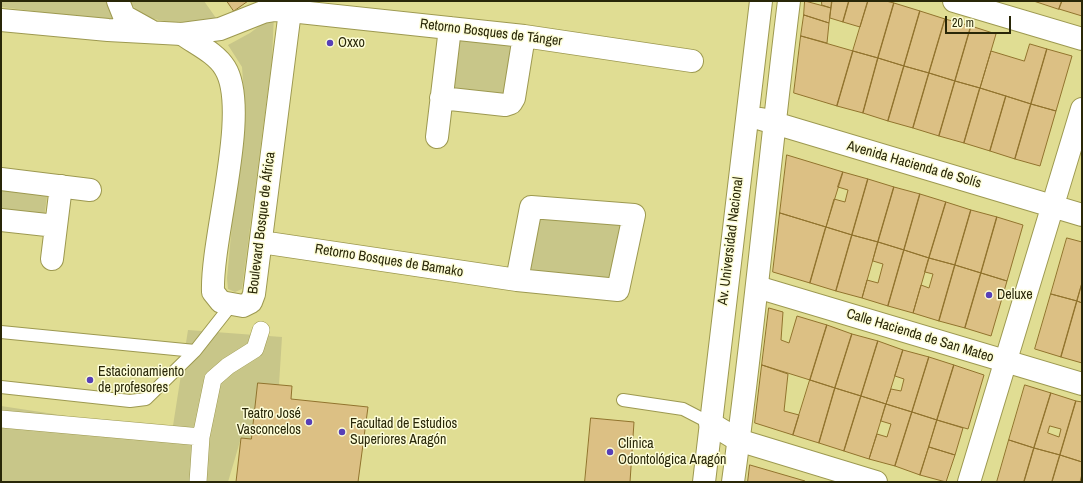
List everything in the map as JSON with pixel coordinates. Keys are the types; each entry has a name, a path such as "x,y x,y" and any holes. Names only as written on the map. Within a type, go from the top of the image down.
{"street":[{"path":"118,1 124,16 155,34"},
{"name":"Av. Universidad Nacional","path":"704,482 746,115 761,1"},
{"name":"Av. Universidad Nacional","path":"733,482 757,287 774,123 789,1"},
{"path":"954,1 1082,40"},
{"path":"1,20 155,34 182,34 220,28 263,12 290,6"},
{"name":"Retorno Bosques de Tánger","path":"290,6 450,28 524,36 692,61"},
{"name":"Boulevard Bosque de África","path":"182,34 213,55 224,67 231,81 233,97 232,130 213,285 216,298 221,302 243,306 251,302 253,299 290,6"},
{"path":"437,137 450,28"},
{"path":"441,98 505,105 511,103 514,98 524,36"},
{"path":"969,482 1082,109"},
{"name":"Avenida Hacienda de Solís","path":"746,115 1082,214"},
{"path":"1,179 90,190"},
{"path":"52,259 61,186"},
{"name":"Retorno Bosques de Bamako","path":"261,242 518,280 618,290 634,215 531,207 518,280"},
{"path":"1,220 56,226"},
{"name":"Calle Hacienda de San Mateo","path":"757,287 1082,384"},
{"path":"198,482 201,437 213,379 228,366 255,349 261,330"},
{"path":"1,419 201,437"},
{"path":"710,423 738,440 876,482"}],"lane":[{"path":"1,387 130,401 146,399 195,351 232,304"},
{"path":"1,332 195,351"},
{"path":"623,400 683,409 710,423"}],"shaded area":[{"path":"1,1 109,1 120,22 1,7"},
{"path":"129,1 204,1 216,18 181,22 157,20 146,16 137,10"},
{"path":"274,15 272,59 242,289 235,292 228,289 227,278 244,95 242,67 228,45 250,33"},
{"path":"461,37 519,46 508,100 450,93"},
{"path":"1,183 48,189 44,219 1,214"},
{"path":"540,217 623,224 613,278 529,270"},
{"path":"188,330 282,337 279,385 251,439 241,438 228,482 1,482 1,406 172,432"}],"building":[{"path":"227,1 248,1 234,11"},
{"path":"805,1 831,8 829,23 804,15"},
{"path":"822,1 832,1 831,8 822,5"},
{"path":"832,1 849,1 843,22 830,18"},
{"path":"849,1 868,1 860,27 843,22"},
{"path":"868,1 886,1 894,3 878,58 853,51"},
{"path":"1034,1 1062,1 1059,9"},
{"path":"1062,1 1082,1 1082,16 1059,9"},
{"path":"894,3 920,11 904,66 878,58"},
{"path":"920,11 945,19 929,73 904,66"},
{"path":"804,15 829,23 827,43 801,36"},
{"path":"945,19 971,26 955,81 929,73"},
{"path":"971,26 996,34 980,88 955,81"},
{"path":"801,36 853,51 837,106 794,93"},
{"path":"1030,44 1047,49 1031,104 980,88 991,51 1024,61"},
{"path":"1047,49 1072,56 1056,111 1031,104"},
{"path":"853,51 878,58 863,113 837,106"},
{"path":"878,58 904,66 888,121 863,113"},
{"path":"904,66 929,73 913,128 888,121"},
{"path":"929,73 955,81 939,136 913,128"},
{"path":"955,81 980,88 964,143 939,136"},
{"path":"980,88 1006,96 990,151 964,143"},
{"path":"1006,96 1031,104 1015,159 990,151"},
{"path":"1031,104 1056,111 1040,166 1015,159"},
{"path":"787,155 843,172 826,227 780,213"},
{"path":"843,172 868,179 852,235 826,227 834,199 845,202 848,190 838,187"},
{"path":"868,179 894,187 878,242 852,235"},
{"path":"894,187 920,194 904,250 878,242"},
{"path":"920,194 946,202 929,258 904,250"},
{"path":"946,202 971,210 955,265 929,258"},
{"path":"971,210 997,217 981,273 955,265"},
{"path":"780,213 826,227 810,283 773,272"},
{"path":"997,217 1023,225 1007,281 981,273"},
{"path":"826,227 852,235 836,291 810,283"},
{"path":"852,235 878,242 862,298 836,291"},
{"path":"1067,238 1082,242 1082,283 1077,301 1051,294"},
{"path":"878,242 904,250 888,306 862,298 867,280 878,283 883,264 873,261"},
{"path":"904,250 929,258 913,313 888,306"},
{"path":"929,258 955,265 939,321 913,313 921,285 929,288 933,274 925,272"},
{"path":"955,265 981,273 965,328 939,321"},
{"name":"Deluxe","path":"981,273 1007,281 991,336 965,328"},
{"path":"1082,283 1082,303 1077,301"},
{"path":"1051,294 1077,301 1061,357 1035,349"},
{"path":"1077,301 1082,303 1082,363 1061,357"},
{"path":"769,308 783,312 781,340 789,343 797,316 827,325 810,380 762,365"},
{"path":"827,325 852,334 835,388 810,380"},
{"path":"852,334 878,341 861,396 835,388"},
{"path":"878,341 903,350 886,404 861,396"},
{"path":"903,350 929,357 912,412 886,404 891,389 901,391 904,379 895,376"},
{"path":"929,357 954,365 937,420 912,412"},
{"path":"762,365 788,374 784,411 799,415 793,435 755,423"},
{"path":"954,365 984,375 968,429 937,420"},
{"path":"810,380 835,388 819,443 793,435"},
{"name":"Teatro José Vasconcelos","path":"258,383 292,386 291,399 368,407 358,482 236,482 241,438 251,439"},
{"path":"1025,385 1051,393 1034,448 1009,440"},
{"path":"835,388 861,396 844,451 819,443"},
{"path":"1051,393 1076,401 1060,455 1034,448","holes":["1050,426 1061,429 1059,437 1048,433"]},
{"path":"861,396 886,404 869,459 844,451"},
{"path":"1076,401 1082,402 1082,462 1060,455"},
{"path":"886,404 912,412 895,466 869,459 877,434 887,437 891,424 881,421"},
{"path":"912,412 937,420 920,475 895,466"},
{"name":"Clínica Odontológica Aragón","path":"591,418 634,422 630,482 585,482"},
{"path":"937,420 963,428 955,455 929,447"},
{"path":"1009,440 1034,448 1024,482 997,482"},
{"path":"929,447 955,455 946,482 920,475"},
{"path":"1034,448 1060,455 1052,482 1024,482"},
{"path":"1060,455 1082,462 1080,482 1052,482"},
{"path":"750,465 805,481 805,482 748,482"}],"place":[{"name":"Oxxo","path":"330,43"},
{"name":"Deluxe","path":"989,295"},
{"name":"Estacionamiento de profesores","path":"90,380"},
{"name":"Teatro José Vasconcelos","path":"309,422"},
{"name":"Facultad de Estudios Superiores Aragón","path":"342,432"},
{"name":"Clínica Odontológica Aragón","path":"610,452"}]}
